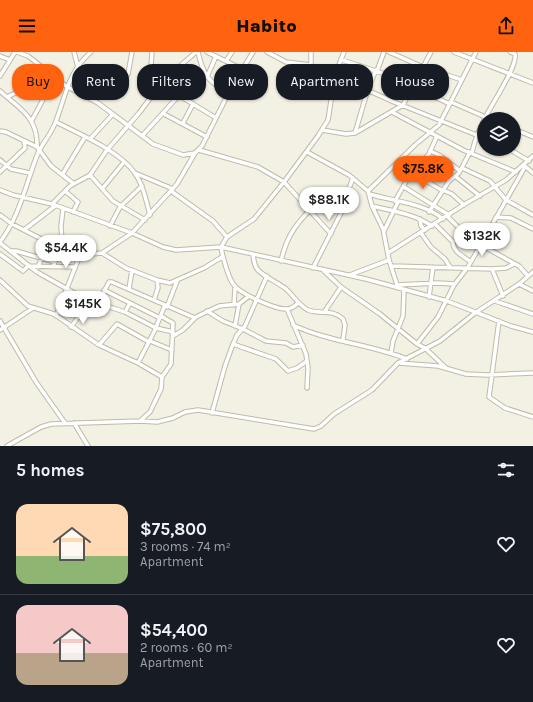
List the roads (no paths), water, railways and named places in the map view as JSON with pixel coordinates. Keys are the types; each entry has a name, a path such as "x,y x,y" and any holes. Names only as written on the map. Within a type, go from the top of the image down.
{"street":[{"path":"0,76 16,52 28,56 38,64"},
{"path":"74,52 77,64"},
{"path":"81,64 91,52"},
{"path":"129,68 132,52"},
{"path":"151,64 151,52 155,52"},
{"path":"183,64 197,52 201,64"},
{"path":"207,52 232,64"},
{"path":"226,61 232,52"},
{"path":"245,64 253,52"},
{"path":"267,52 286,62 303,64"},
{"path":"311,52 311,64"},
{"path":"340,64 344,52"},
{"path":"373,78 384,52"},
{"path":"389,52 416,64"},
{"path":"425,64 431,52"},
{"path":"454,52 533,83"},
{"path":"369,192 400,159 436,129 476,52"},
{"path":"488,112 509,74 516,56 510,52"},
{"path":"0,56 10,60"},
{"path":"214,83 207,77 216,56"},
{"path":"342,60 381,73"},
{"path":"72,76 66,86 56,122 39,148 30,173 24,197 12,224 0,243 28,266 67,289 90,301 125,312 156,328 173,334 183,330 195,318 207,311 219,306 234,306 250,296"},
{"path":"449,76 462,80"},
{"path":"66,86 113,114 142,136 166,150 183,155 195,153"},
{"path":"0,91 32,120 37,134 39,148 51,166 74,184"},
{"path":"373,91 477,135 471,152 461,169 451,179 434,205 421,219 421,226 425,230"},
{"path":"7,98 12,95"},
{"path":"32,120 43,100"},
{"path":"24,230 54,205 65,191 90,175 107,150 148,100"},
{"path":"142,136 176,100"},
{"path":"186,100 216,118"},
{"path":"0,215 12,224 60,249 80,255 102,253 132,233 172,190 207,137 225,100"},
{"path":"298,303 287,309 257,299 235,288 230,280 220,248 227,237 254,219 307,152 328,120 331,100"},
{"path":"355,132 365,100"},
{"path":"322,130 346,134 355,132 392,112 403,105 406,100"},
{"path":"443,100 477,114"},
{"path":"183,123 193,104"},
{"path":"392,112 430,133 516,172"},
{"path":"90,139 113,114"},
{"path":"164,114 207,137"},
{"path":"56,122 90,139 124,162 134,173 142,186 150,215"},
{"path":"0,131 6,132 39,148"},
{"path":"521,132 533,137"},
{"path":"384,231 404,186 413,173 422,164 437,136"},
{"path":"62,175 86,137"},
{"path":"0,172 7,167 25,148 24,140"},
{"path":"199,150 258,167 284,182 331,234"},
{"path":"430,151 461,169 486,179 506,200 533,215"},
{"path":"307,152 353,178 369,192 428,211 442,219"},
{"path":"521,156 529,161"},
{"path":"388,254 464,204 506,180 524,166 533,156"},
{"path":"0,160 7,167 19,172 30,173"},
{"path":"102,189 124,162"},
{"path":"422,164 443,173 451,179"},
{"path":"524,166 533,173"},
{"path":"417,344 438,317 455,284 468,267 480,247 524,166"},
{"path":"134,173 172,190 214,222 227,237"},
{"path":"413,173 423,181 452,194 464,204"},
{"path":"90,175 120,207 145,220"},
{"path":"455,176 480,196"},
{"path":"313,268 344,207 348,190 353,178"},
{"path":"110,226 120,207 142,186"},
{"path":"404,186 448,215 480,247 519,266 528,276"},
{"path":"0,190 13,195 54,205 132,233 163,247 176,250 220,248 397,286 404,290 447,301 499,322 533,332"},
{"path":"65,191 78,202 73,212"},
{"path":"369,192 372,206 384,231 389,260 397,286"},
{"path":"372,206 421,219 433,225 453,242 453,247 456,251 471,262"},
{"path":"53,267 62,243 61,226 63,209"},
{"path":"281,261 288,238 299,221 310,210"},
{"path":"496,216 509,217 533,229"},
{"path":"421,232 431,247 445,259 450,267"},
{"path":"38,267 48,243"},
{"path":"10,251 55,262"},
{"path":"102,253 132,270 157,280 170,283 222,257"},
{"path":"0,254 22,271 25,271 28,266"},
{"path":"56,316 80,255"},
{"path":"253,255 255,265 275,284 287,290 298,303 309,310 325,311 343,319 345,325 343,340"},
{"path":"349,275 389,260"},
{"path":"392,266 468,267 492,269 506,268 514,264"},
{"path":"28,266 75,267"},
{"path":"429,297 433,267"},
{"path":"492,269 503,296"},
{"path":"129,289 132,270"},
{"path":"323,270 341,287 380,314 417,344 425,348 446,368"},
{"path":"7,446 41,427 65,423 165,421 194,410 265,420 314,429 324,424 334,414 372,390 398,363 454,331 475,313 503,296 533,272"},
{"path":"212,412 224,366 233,344 243,329 267,276"},
{"path":"0,280 21,301 33,308 56,316 99,345 138,363 162,377"},
{"path":"154,300 158,288 157,280"},
{"path":"138,363 150,341 177,280"},
{"path":"98,303 104,290 110,282 195,318"},
{"path":"397,286 431,283 455,284"},
{"path":"519,284 533,292"},
{"path":"325,311 341,287"},
{"path":"234,306 235,288"},
{"path":"104,290 173,322 171,364 162,377 161,389 158,397 150,412 141,421"},
{"path":"391,353 393,341 403,316 404,290"},
{"path":"71,326 90,301"},
{"path":"495,301 533,314"},
{"path":"125,312 130,303"},
{"path":"235,326 239,304"},
{"path":"0,330 33,308"},
{"path":"287,309 303,345 307,361 306,388"},
{"path":"207,311 222,321 243,329 266,341 286,343 293,347 303,345"},
{"path":"0,321 36,382 65,423"},
{"path":"499,322 488,397 490,400 505,408 533,417"},
{"path":"99,345 117,324 150,341 172,350"},
{"path":"293,325 310,333 343,340 407,359"},
{"path":"233,344 276,359 288,370 297,368 307,361"},
{"path":"398,363 438,366 466,374 533,373"},
{"path":"74,423 88,446"}]}
